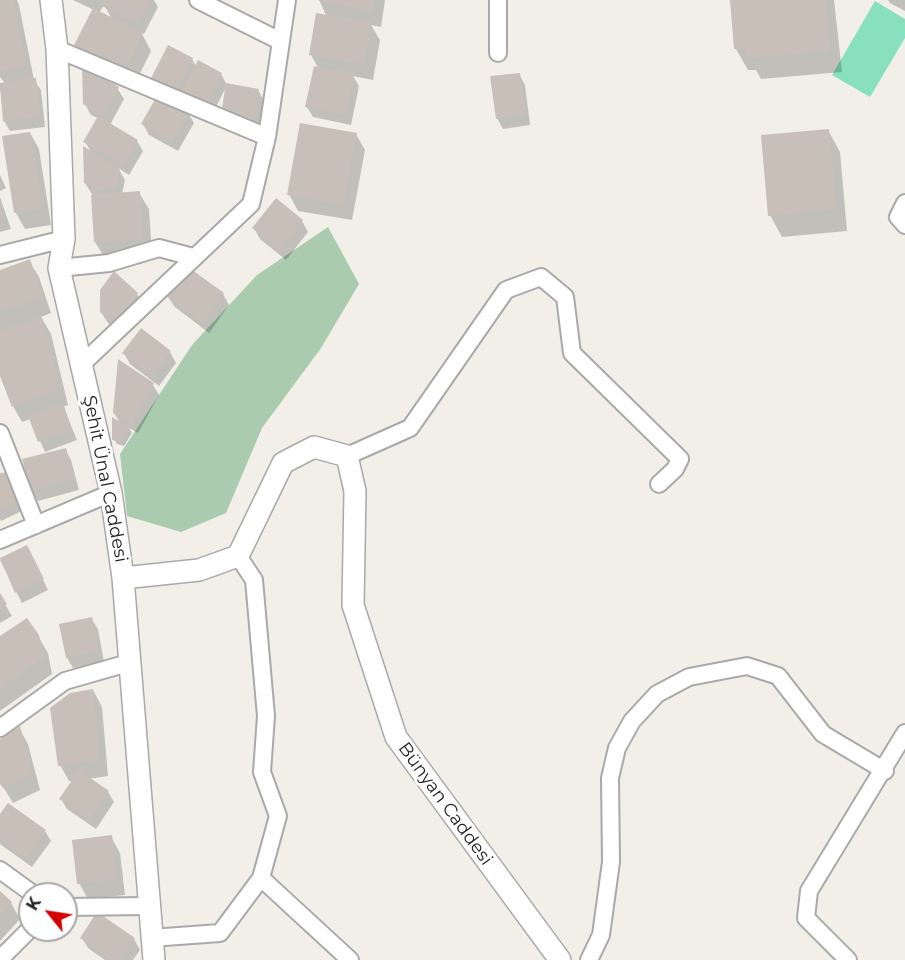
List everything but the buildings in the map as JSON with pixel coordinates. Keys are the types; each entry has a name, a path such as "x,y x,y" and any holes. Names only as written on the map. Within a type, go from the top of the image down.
{"street":[{"name":"Şehit Ünal Caddesi","path":"51,0 57,49 56,85 64,239 59,268 111,493 123,578 128,663 154,960"},
{"path":"198,0 280,41"},
{"path":"82,364 193,256 251,204 267,137 287,0"},
{"path":"498,0 498,53"},
{"path":"57,49 267,137"},
{"path":"905,203 898,217 905,225"},
{"path":"0,255 64,239"},
{"path":"59,268 109,263 159,248 193,256"},
{"path":"123,578 199,570 238,556 283,463 314,447 347,456 410,428 506,290 541,278 565,297 572,353 680,459 675,469 659,484"},
{"path":"0,433 36,525"},
{"name":"Bünyan Caddesi","path":"347,456 355,491 353,605 396,737 560,960"},
{"path":"0,540 111,493"},
{"path":"151,938 219,933 261,878 278,816 262,772 266,716 254,580 238,556"},
{"path":"0,728 66,681 128,663"},
{"path":"589,960 601,935 611,862 610,778 616,748 632,721 657,694 689,678 747,666 768,672 778,676 823,734 885,771"},
{"path":"848,960 806,918 809,891 885,771 905,734"},
{"path":"0,870 18,883"},
{"path":"261,878 350,960"},
{"path":"78,908 148,906"},
{"path":"0,959 18,941"}],"green space":[{"path":"875,1 905,19 905,38 870,97 832,75"},
{"path":"328,227 359,284 321,348 262,428 226,513 181,532 127,516 120,454 192,345 257,275"}]}
